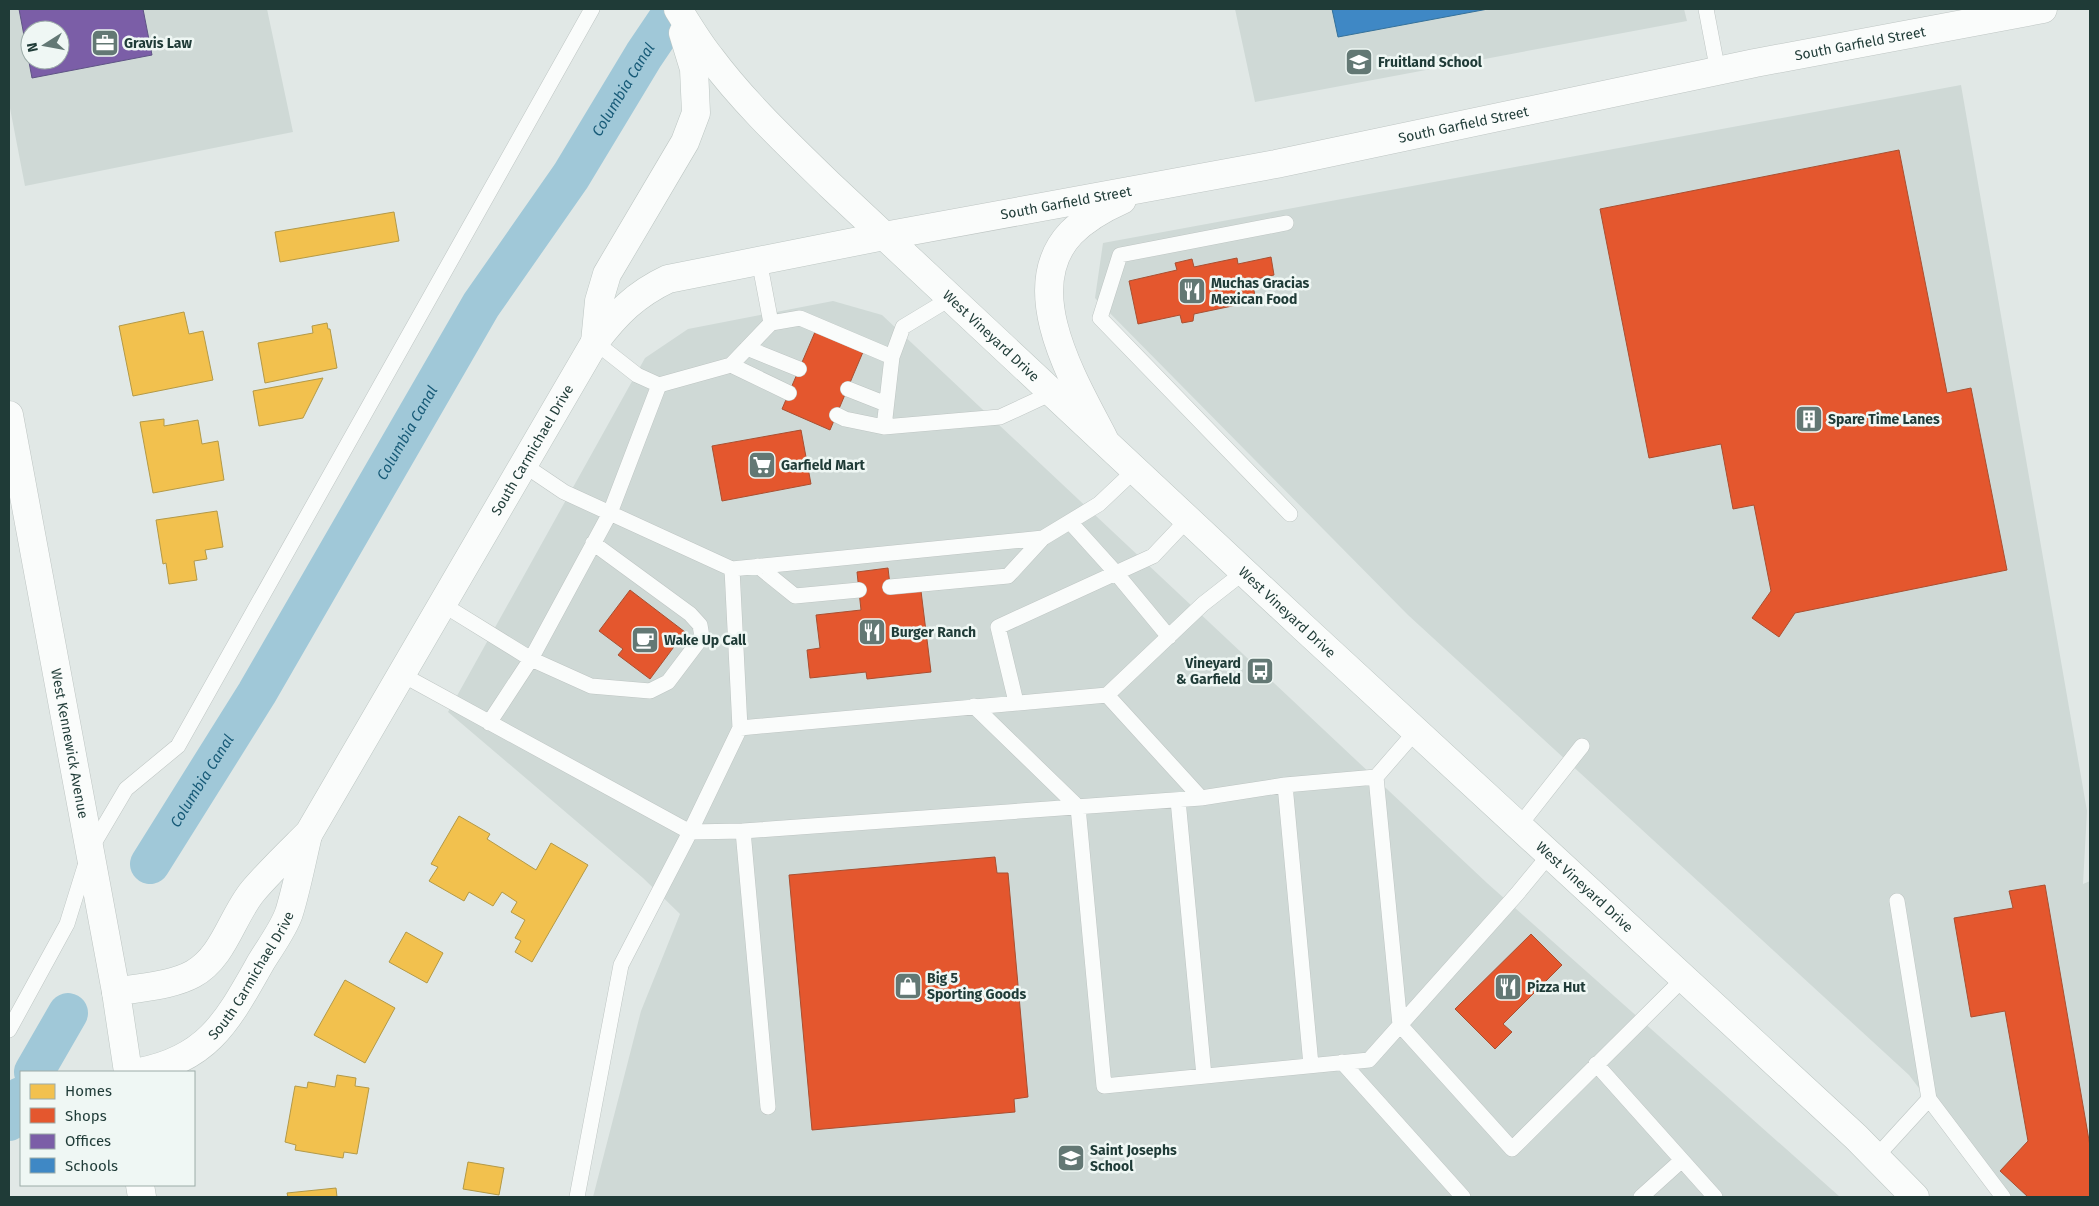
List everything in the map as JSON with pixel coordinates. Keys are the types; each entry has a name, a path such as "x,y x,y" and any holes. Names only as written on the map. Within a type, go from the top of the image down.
{"main road":[{"path":"595,342 599,301 607,274 684,142 696,113 694,69 689,35 674,9"},
{"name":"West Vineyard Drive","path":"678,9 689,35 776,133 1244,572 1876,1157 1915,1197"},
{"name":"South Garfield Street","path":"884,236 1276,164 1718,72 2043,9"},
{"path":"1105,442 1060,348 1050,308 1050,273 1058,253 1070,234 1086,220 1148,187"},
{"name":"South Carmichael Drive","path":"116,992 176,980 193,974 204,966 213,956 252,892 309,833 595,342 612,319 627,304 648,288 686,274 884,236"},
{"name":"West Kennewick Avenue","path":"9,415 116,992 128,1071"},
{"name":"South Carmichael Drive","path":"142,1071 174,1063 190,1054 215,1034 230,1015 289,914 309,833"}],"lane":[{"path":"9,1030 67,924 90,850 126,789 178,746 592,9"},
{"path":"1706,9 1718,72"},
{"path":"1286,223 1120,255 1100,318 1290,514"},
{"path":"759,260 771,323"},
{"path":"884,427 892,357 903,327 951,298"},
{"path":"595,342 637,375 659,386 730,365 771,323 800,318 892,357"},
{"path":"747,348 799,369"},
{"path":"730,365 789,393"},
{"path":"489,723 530,659 610,513 659,386"},
{"path":"848,389 886,404"},
{"path":"836,415 844,420 884,427 1000,417 1052,393"},
{"path":"524,465 564,492 732,569 1043,538"},
{"path":"890,587 1008,576 1043,538 1099,504 1135,470"},
{"path":"1016,702 998,627 1153,556 1188,519"},
{"path":"1070,522 1116,573 1168,637"},
{"path":"442,604 530,659 591,686 650,691 668,682 702,637 700,625 690,614 593,543"},
{"path":"758,566 795,596 859,590"},
{"path":"577,1197 621,965 690,832 740,728 732,569"},
{"path":"740,728 1107,695 1203,604 1244,572"},
{"path":"401,674 690,832 743,831 1178,800 1285,785 1376,777 1416,731"},
{"path":"1107,695 1201,798"},
{"path":"974,706 1078,807 1104,1086 1369,1060 1517,894 1550,854"},
{"path":"1519,826 1582,746"},
{"path":"1376,777 1400,1025 1512,1149 1684,978"},
{"path":"1285,785 1311,1065"},
{"path":"1178,800 1204,1076"},
{"path":"743,831 768,1107"},
{"path":"1897,901 1929,1099 2003,1197"},
{"path":"1342,1062 1463,1197"},
{"path":"1596,1064 1716,1197"},
{"path":"1876,1157 1929,1099"},
{"path":"1641,1197 1682,1160"}],"shaded area":[{"path":"9,9 267,9 293,132 25,186 9,103"},
{"name":"Fruitland School","path":"1235,9 1684,9 1687,21 1255,102"},
{"path":"1961,85 2087,811 2083,884 2090,881 2090,1197 2001,1197 1909,1075 1408,615 1095,298 1103,243"},
{"path":"833,301 882,315 1487,883 1840,1197 593,1197 641,1011 680,914 643,878 448,712 645,358 688,329"}],"building: Homes":[{"path":"394,212 399,241 280,262 275,232"},
{"path":"184,312 189,334 203,331 213,380 133,396 119,326"},
{"path":"327,323 328,329 330,329 337,368 265,383 258,343 313,333 312,326"},
{"path":"323,378 303,418 259,426 253,391"},
{"path":"164,419 164,426 198,420 202,444 218,441 224,480 153,493 140,422"},
{"path":"217,511 223,547 205,550 207,559 194,561 197,580 169,584 166,563 163,564 156,520"},
{"path":"459,816 490,834 487,839 536,870 551,843 588,865 532,962 515,952 521,941 515,938 525,920 511,912 517,902 502,892 493,906 469,892 464,901 429,881 438,867 431,864"},
{"path":"406,932 443,953 427,983 389,962"},
{"path":"345,980 395,1008 365,1063 314,1035"},
{"path":"337,1075 356,1078 355,1086 369,1088 357,1154 344,1152 343,1158 295,1150 296,1145 285,1142 295,1086 307,1088 308,1082 335,1087"},
{"path":"468,1162 504,1168 499,1195 463,1189"},
{"path":"336,1188 337,1197 288,1197 287,1193"}],"building: Shops":[{"name":"Spare Time Lanes","path":"1899,150 1947,393 1971,388 2007,570 1795,613 1779,637 1752,618 1771,591 1754,505 1733,509 1721,444 1649,458 1600,209"},
{"name":"Muchas Gracias Mexican Food","path":"1271,257 1274,275 1252,280 1256,301 1194,314 1193,321 1182,323 1180,315 1138,324 1129,281 1177,270 1175,263 1192,259 1194,267 1237,258 1238,264"},
{"path":"815,332 863,352 830,430 782,409"},
{"name":"Garfield Mart","path":"801,430 811,484 722,501 712,446"},
{"name":"Burger Ranch","path":"888,568 891,594 921,591 931,672 867,679 866,672 810,678 807,650 820,648 816,615 861,610 857,572"},
{"name":"Wake Up Call","path":"630,590 685,632 650,679 618,655 623,649 599,631"},
{"name":"Big 5 Sporting Goods","path":"995,857 997,873 1008,873 1028,1097 1014,1099 1015,1112 812,1130 789,875"},
{"path":"2045,885 2090,1146 2090,1197 2028,1197 2000,1171 2028,1141 2005,1011 1971,1017 1954,918 2013,908 2009,891"},
{"name":"Pizza Hut","path":"1531,934 1562,965 1503,1024 1512,1032 1495,1049 1455,1009"}],"building: Offices":[{"name":"Gravis Law","path":"19,9 143,9 152,55 32,78 30,70 70,70 70,20 21,20"}],"building: Schools":[{"path":"1332,9 1488,9 1338,37"}],"waterway":[{"name":"Columbia Canal","path":"150,864 257,693 481,305 571,176 644,55 675,9"},
{"name":"Columbia Canal","path":"35,1071 68,1013"},
{"name":"Columbia Canal","path":"9,1121 20,1099"}],"place":[{"name":"Gravis Law","path":"105,43"},
{"name":"Fruitland School","path":"1359,62"},
{"name":"Muchas Gracias Mexican Food","path":"1192,291"},
{"name":"Spare Time Lanes","path":"1809,419"},
{"name":"Garfield Mart","path":"762,465"},
{"name":"Burger Ranch","path":"872,632"},
{"name":"Wake Up Call","path":"645,640"},
{"name":"Vineyard & Garfield","path":"1260,671"},
{"name":"Big 5 Sporting Goods","path":"908,986"},
{"name":"Pizza Hut","path":"1508,987"},
{"name":"Saint Josephs School","path":"1071,1158"}]}
